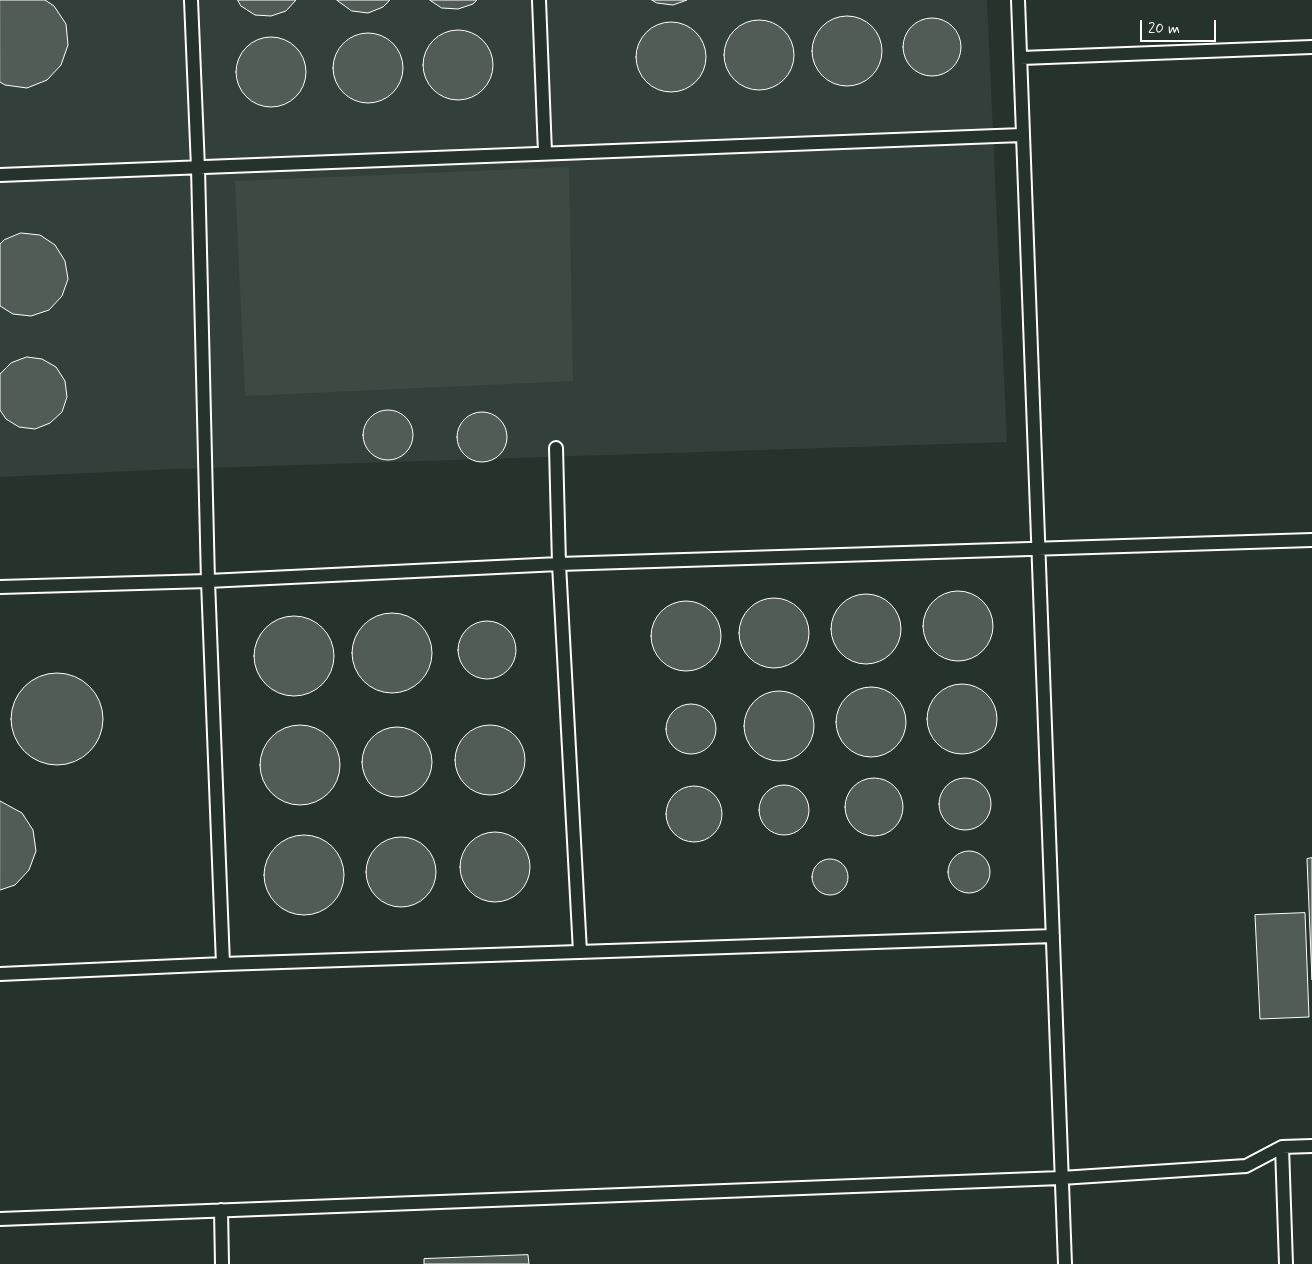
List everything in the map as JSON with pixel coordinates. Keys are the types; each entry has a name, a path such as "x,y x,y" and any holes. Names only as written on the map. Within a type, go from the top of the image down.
{"lane":[{"path":"191,0 198,168 208,581 223,964"},
{"path":"539,0 544,153"},
{"path":"1018,0 1065,1264"},
{"path":"1021,58 1312,47"},
{"path":"0,175 1022,135"},
{"path":"556,448 559,564 580,952"},
{"path":"0,588 208,581 559,564 1312,540"},
{"path":"0,974 223,964 1053,936"},
{"path":"0,1219 1061,1178 1246,1166 1282,1147 1312,1146"},
{"path":"1282,1147 1286,1264"},
{"path":"221,1210 222,1264"}],"shaded area":[{"path":"0,0 987,0 1007,442 176,469 0,477"},
{"path":"569,167 573,381 245,396 235,181"}],"building":[{"path":"0,0 45,0 54,6 66,24 68,45 61,65 47,80 27,88 5,85 0,82"},
{"path":"238,0 296,0 286,11 271,16 255,15 241,6"},
{"path":"337,0 390,0 383,7 368,13 352,11"},
{"path":"430,0 477,0 473,4 458,9 442,8"},
{"path":"652,0 687,0 673,5 657,3"},
{"path":"854,16 867,22 876,31 880,37 882,51 880,65 872,76 861,84 840,86 833,84 822,76 814,65 812,44 814,37 822,26 833,18"},
{"path":"932,18 948,23 956,31 961,47 956,63 948,71 932,76 916,71 908,63 903,47 908,31 916,23"},
{"path":"766,20 779,26 788,35 792,41 794,55 792,69 784,80 773,88 752,90 745,88 734,80 726,69 724,48 726,41 734,30 745,22"},
{"path":"678,22 691,28 700,37 704,43 706,57 704,71 696,82 685,90 664,92 657,90 646,82 638,71 636,50 638,43 646,32 657,24"},
{"path":"465,30 478,36 487,45 491,51 493,65 491,79 483,90 472,98 451,100 444,98 433,90 425,79 423,58 425,51 433,40 444,32"},
{"path":"375,33 388,39 397,48 401,54 403,68 401,82 393,93 382,101 361,103 354,101 343,93 335,82 333,61 335,54 343,43 354,35"},
{"path":"278,37 291,43 300,52 304,58 306,72 304,86 296,97 285,105 264,107 257,105 246,97 238,86 236,65 238,58 246,47 257,39"},
{"path":"21,233 40,235 55,245 65,261 68,279 62,296 49,310 31,316 13,314 0,306 0,244 4,240"},
{"path":"27,357 42,359 56,367 65,381 67,397 62,412 50,423 35,429 19,427 6,419 0,410 0,374 11,363"},
{"path":"383,410 393,410 406,417 413,430 413,440 406,453 393,460 383,460 374,456 367,449 363,440 363,430 367,421 374,414"},
{"path":"477,412 487,412 500,419 507,432 507,442 500,455 487,462 477,462 468,458 461,451 457,442 457,432 461,423 468,416"},
{"path":"958,591 971,594 983,601 990,613 993,626 990,639 983,651 971,658 958,661 945,658 933,651 926,639 923,626 926,613 933,601 945,594"},
{"path":"866,594 879,597 891,604 898,616 901,629 898,642 891,654 879,661 866,664 853,661 841,654 834,642 831,629 834,616 841,604 853,597"},
{"path":"774,598 787,601 799,608 806,620 809,633 806,646 799,658 787,665 774,668 761,665 749,658 742,646 739,633 742,620 749,608 761,601"},
{"path":"686,601 699,604 711,611 718,623 721,636 718,649 711,661 699,668 686,671 673,668 661,661 654,649 651,636 654,623 661,611 673,604"},
{"path":"384,613 400,613 421,624 432,645 432,661 421,682 400,693 384,693 370,687 358,675 352,661 352,645 358,631 370,619"},
{"path":"286,616 302,616 323,627 334,648 334,664 323,685 302,696 286,696 272,690 260,678 254,664 254,648 260,634 272,622"},
{"path":"481,621 493,621 508,629 516,644 516,656 508,671 493,679 481,679 466,671 458,656 458,644 466,629"},
{"path":"57,673 74,677 89,687 99,702 103,719 99,736 89,751 74,761 57,765 40,761 25,751 15,736 11,719 15,702 25,687 40,677"},
{"path":"962,684 975,687 987,694 994,706 997,719 994,732 987,744 975,751 962,754 949,751 937,744 930,732 927,719 930,706 937,694 949,687"},
{"path":"871,687 884,690 896,697 903,709 906,722 903,735 896,747 884,754 871,757 858,754 846,747 839,735 836,722 839,709 846,697 858,690"},
{"path":"779,691 792,694 804,701 811,713 814,726 811,739 804,751 792,758 779,761 766,758 754,751 747,739 744,726 747,713 754,701 766,694"},
{"path":"686,704 696,704 709,711 716,724 716,734 709,747 696,754 686,754 677,750 670,743 666,734 666,724 670,715 677,708"},
{"path":"292,725 308,725 329,736 340,757 340,773 329,794 308,805 292,805 278,799 266,787 260,773 260,757 266,743 278,731"},
{"path":"490,725 503,728 515,735 522,747 525,760 522,773 515,785 503,792 490,795 477,792 465,785 458,773 455,760 458,747 465,735 477,728"},
{"path":"397,727 410,730 422,737 429,749 432,762 429,775 422,787 410,794 397,797 384,794 372,787 365,775 362,762 365,749 372,737 384,730"},
{"path":"868,778 880,778 890,782 899,791 903,813 895,828 880,836 868,836 858,832 849,823 845,813 845,801 849,791 858,782"},
{"path":"960,778 970,778 984,785 991,799 991,809 984,823 970,830 960,830 950,826 943,819 939,809 939,799 943,789 950,782"},
{"path":"779,785 789,785 802,792 809,805 809,815 802,828 789,835 779,835 770,831 763,824 759,815 759,805 763,796 770,789"},
{"path":"688,786 700,786 710,790 718,798 722,814 718,830 710,838 700,842 688,842 678,838 670,830 666,820 666,808 670,798 678,790"},
{"path":"0,801 22,813 33,830 36,851 29,870 15,885 0,890"},
{"path":"495,832 508,835 520,842 527,854 530,867 527,880 520,892 508,899 495,902 482,899 470,892 463,880 460,867 463,854 470,842 482,835"},
{"path":"296,835 312,835 333,846 344,867 344,883 333,904 312,915 296,915 282,909 270,897 264,883 264,867 270,853 282,841"},
{"path":"401,837 414,840 426,847 433,859 436,872 433,885 426,897 414,904 401,907 388,904 376,897 369,885 366,872 369,859 376,847 388,840"},
{"path":"969,851 984,857 990,872 984,887 969,893 954,887 948,872 954,857"},
{"path":"1312,858 1312,980 1307,859"},
{"path":"830,859 837,860 843,864 847,870 847,884 843,890 837,894 830,895 823,894 817,890 813,884 812,877 813,870 817,864 823,860"},
{"path":"1305,913 1309,1017 1260,1019 1255,915"},
{"path":"528,1255 529,1264 424,1264 424,1259"}]}
